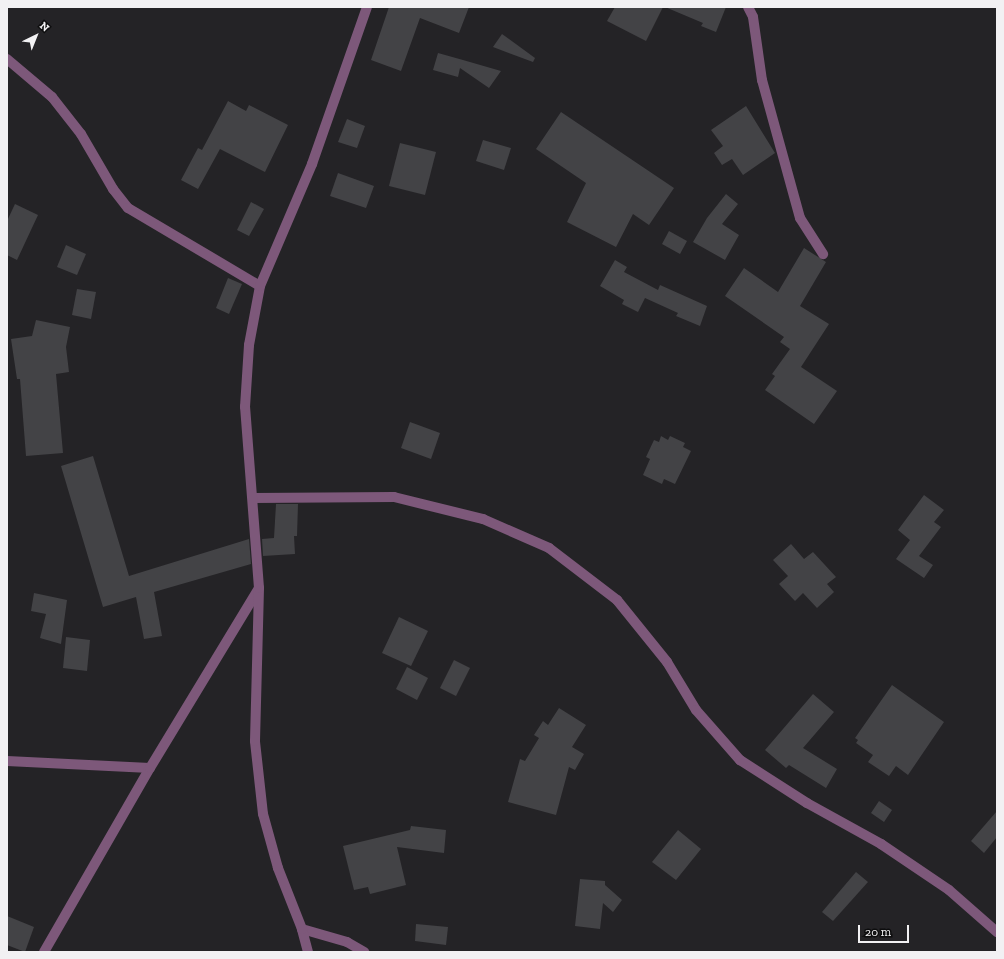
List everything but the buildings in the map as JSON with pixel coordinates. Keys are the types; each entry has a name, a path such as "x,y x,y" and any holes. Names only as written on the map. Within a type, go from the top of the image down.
{"street":[{"path":"308,952 302,928 278,868 263,814 255,741 259,588 254,498 245,407 249,345 260,286 312,164 366,7"},
{"path":"748,7 753,17 762,80 782,160 800,218 823,254"},
{"path":"7,59 52,97 81,134 113,189 128,208 260,286"},
{"path":"254,498 394,497 483,519 549,548 617,600 667,662 696,710 740,760 807,803 881,844 949,890 997,932"},
{"path":"44,952 150,768 259,588"},
{"path":"7,762 150,768"},
{"path":"302,928 347,942 364,952"}]}
